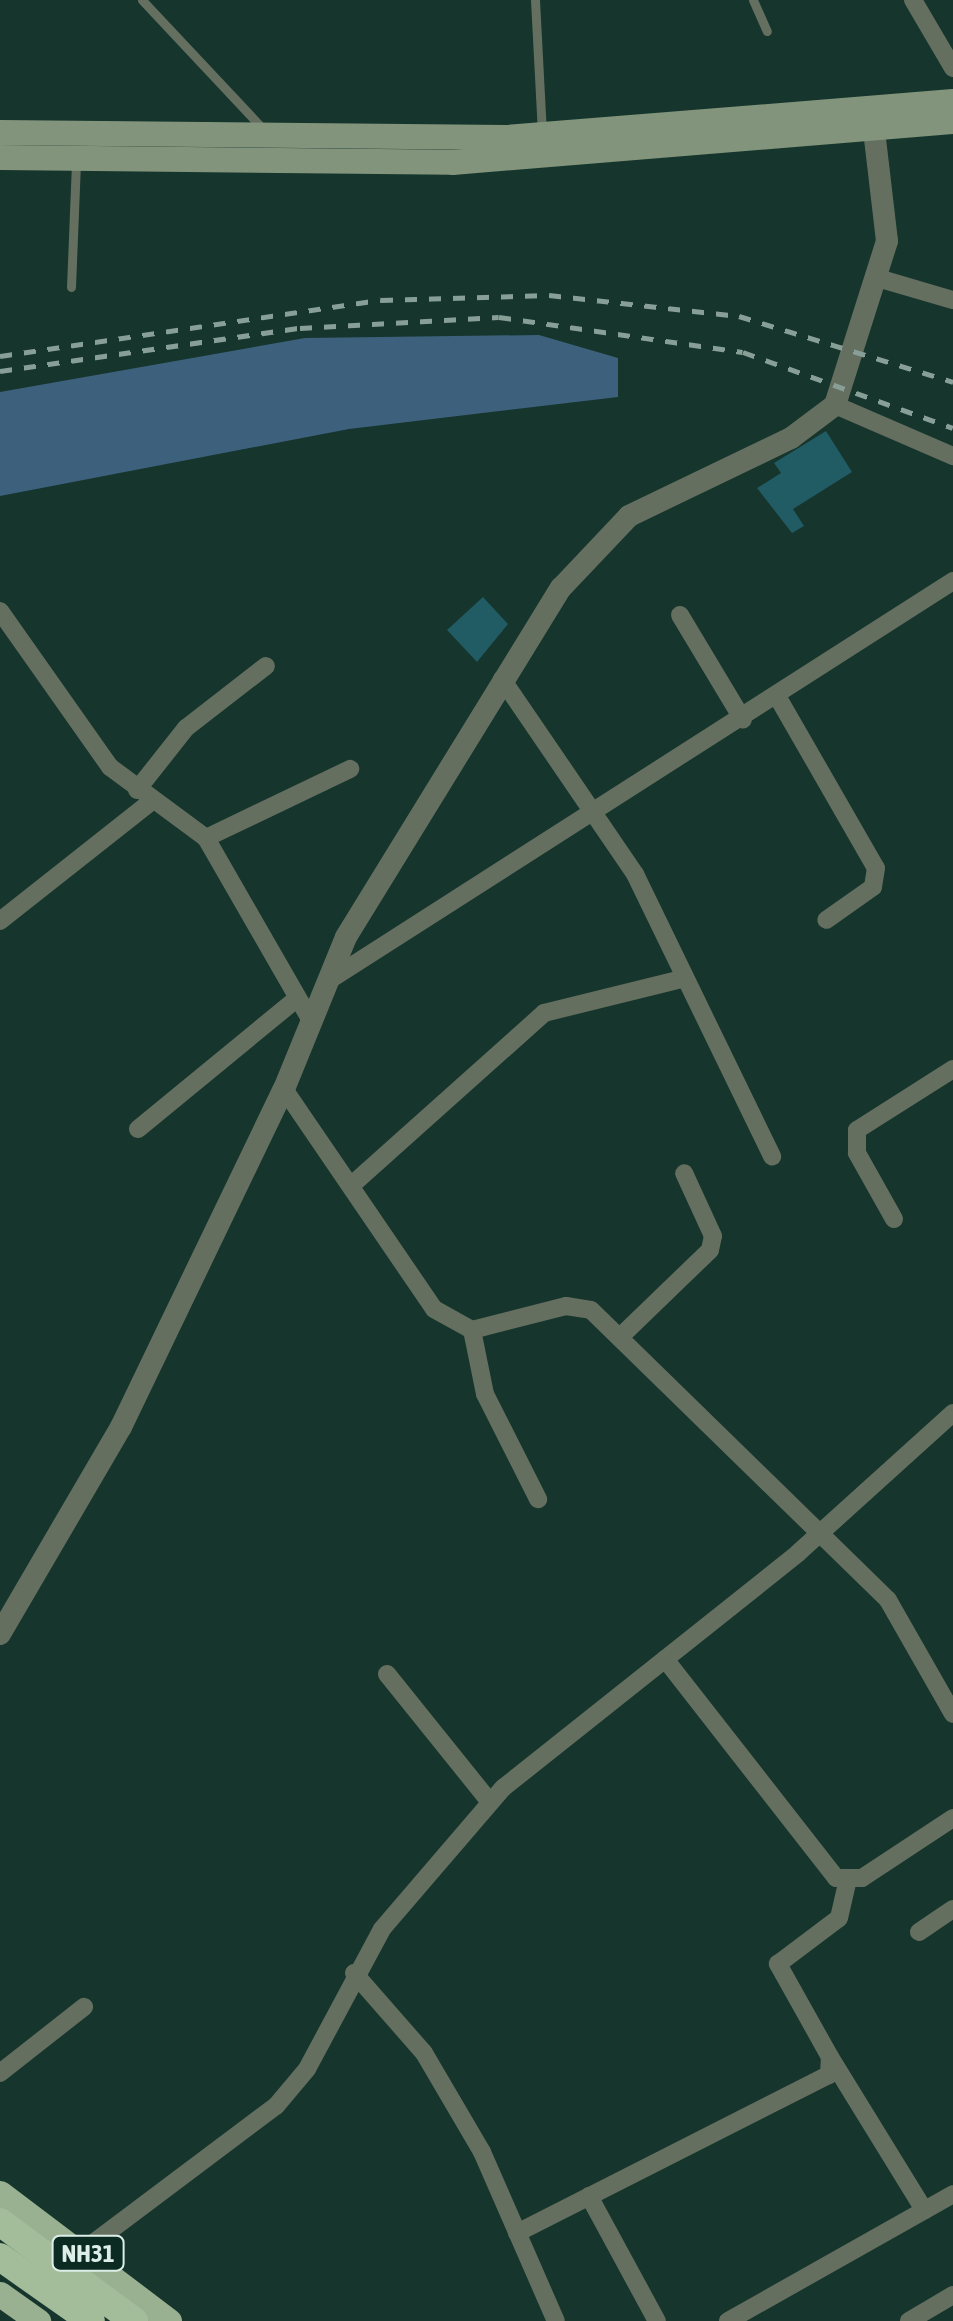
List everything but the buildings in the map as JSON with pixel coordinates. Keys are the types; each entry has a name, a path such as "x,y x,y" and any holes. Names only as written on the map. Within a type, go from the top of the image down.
{"highway":[{"name":"NH31","path":"0,2222 134,2321"},
{"name":"NH31","path":"0,2257 92,2321"}],"main road":[{"path":"0,158 76,159 542,134 953,100"},
{"path":"0,132 491,160 953,121"},
{"name":"NH31","path":"0,2193 84,2250 169,2321"},
{"path":"0,2294 38,2321"}],"street":[{"path":"913,0 953,66"},
{"path":"0,1634 121,1427 284,1090 328,981 502,679 561,588 617,526 791,438 835,405 881,278 888,221 874,130"},
{"path":"881,278 953,300"},
{"path":"835,405 953,456"},
{"path":"328,981 591,809 743,720 953,581"},
{"path":"0,611 101,756 145,795 206,838 310,1018"},
{"path":"680,616 743,720"},
{"path":"0,921 145,795 186,728 266,666"},
{"path":"502,679 591,809 686,978 772,1156"},
{"path":"777,696 876,868 873,887 826,920"},
{"path":"206,838 350,768"},
{"path":"354,1183 544,1013 686,978"},
{"path":"138,1129 296,999"},
{"path":"894,1219 857,1152 856,1130 953,1069"},
{"path":"284,1090 354,1183 413,1283 472,1330 485,1394 538,1498"},
{"path":"620,1337 710,1250 712,1236 684,1173"},
{"path":"472,1330 566,1306 591,1310 888,1600 953,1714"},
{"path":"84,2250 276,2106 307,2069 354,1973 490,1802 666,1660 953,1413"},
{"path":"666,1660 823,1868 847,1882"},
{"path":"386,1674 490,1802"},
{"path":"924,2210 778,1964 839,1918 847,1882 953,1818"},
{"path":"918,1932 953,1909"},
{"path":"354,1973 424,2053 517,2233 556,2321"},
{"path":"0,2072 84,2007"},
{"path":"517,2233 822,2081 830,2057"},
{"path":"728,2321 953,2194"},
{"path":"589,2196 657,2321"},
{"path":"909,2321 953,2296"}],"lane":[{"path":"142,0 205,58 269,150"},
{"path":"535,0 542,134"},
{"path":"753,0 766,31"},
{"path":"71,287 76,159"}],"water":[{"path":"539,335 618,358 618,397 349,429 0,496 0,392 305,338"}],"railway":[{"path":"0,356 381,300 549,295 739,316 953,382"},
{"path":"0,371 300,328 499,317 743,352 953,428"}]}
